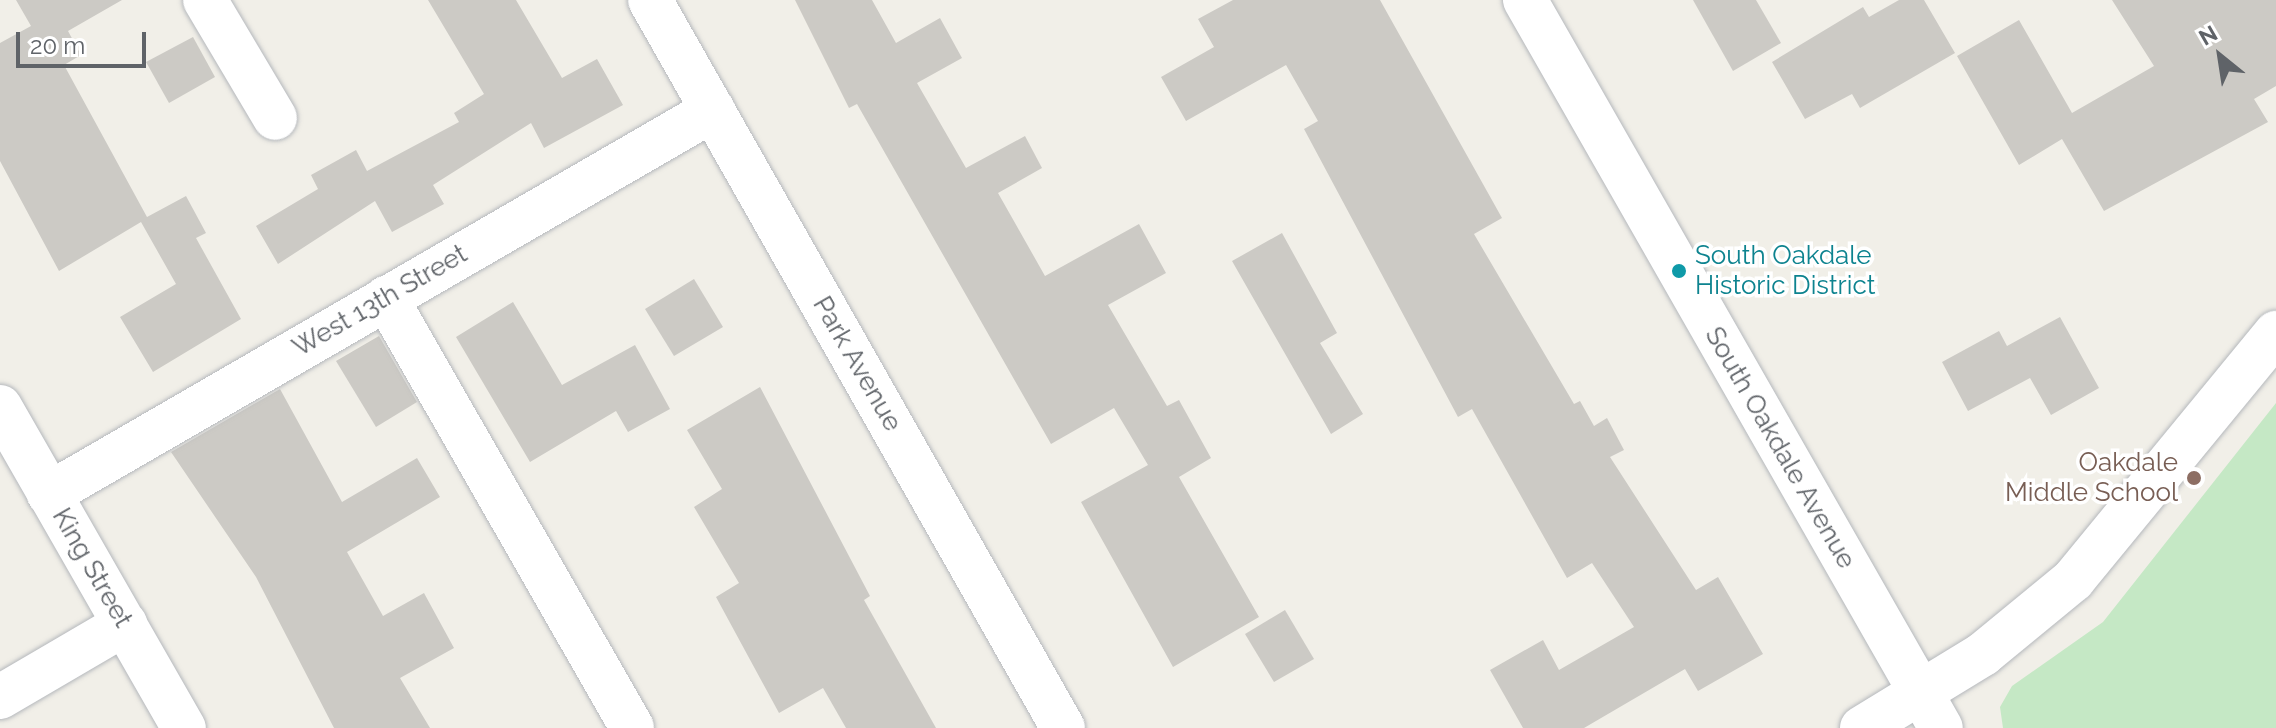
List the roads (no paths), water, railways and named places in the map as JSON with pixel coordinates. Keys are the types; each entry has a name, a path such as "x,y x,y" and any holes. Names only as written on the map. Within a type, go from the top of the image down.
{"street":[{"path":"205,0 275,118"},
{"name":"Park Avenue","path":"650,0 1063,728"},
{"name":"South Oakdale Avenue","path":"1525,0 1931,711"},
{"name":"West 13th Street","path":"49,494 713,110"},
{"path":"386,298 632,728"},
{"path":"1862,728 1931,711 2073,580 2276,333"},
{"name":"King Street","path":"0,407 184,728"},
{"path":"0,697 125,624"}],"place":[{"name":"South Oakdale Historic District","path":"1679,271"},
{"name":"Oakdale Middle School","path":"2194,478"}]}
